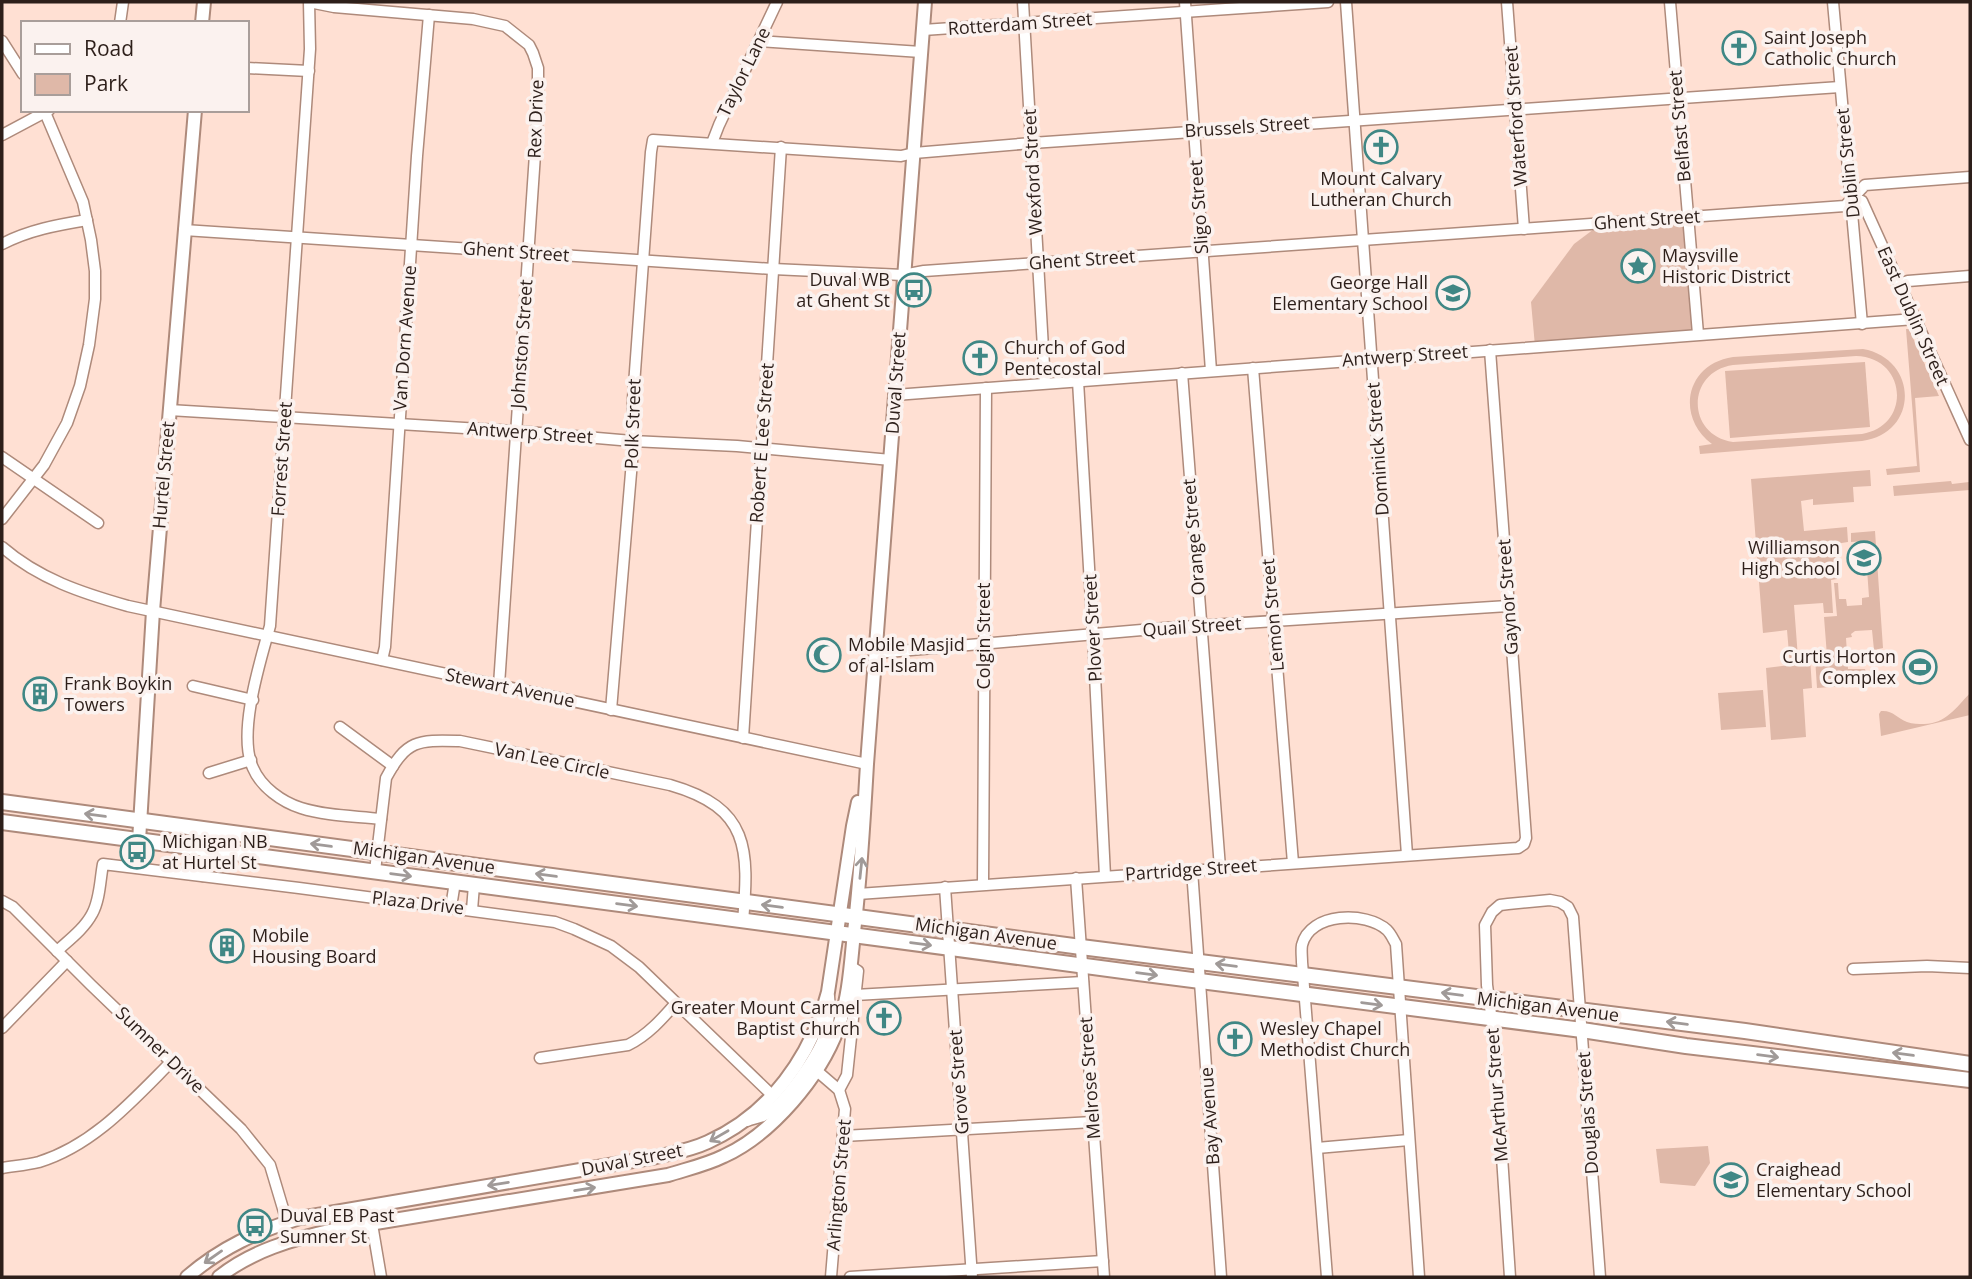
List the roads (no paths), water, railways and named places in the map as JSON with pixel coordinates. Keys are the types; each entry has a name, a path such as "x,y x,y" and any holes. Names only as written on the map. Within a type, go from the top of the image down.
{"main road":[{"name":"Michigan Avenue","path":"2,802 1081,947 1745,1031 1970,1064"},
{"name":"Michigan Avenue","path":"2,822 743,922 1582,1030 1686,1046 1970,1080"},
{"path":"996,954 1000,936"}],"street":[{"path":"120,21 123,2"},
{"path":"202,21 204,2"},
{"name":"Rex Drive","path":"309,2 334,7 472,19 505,26 529,45 538,68 534,171"},
{"name":"Forrest Street","path":"309,2 309,71 270,626 258,671 247,743 252,767 260,780 286,802 315,811 381,819"},
{"name":"Taylor Lane","path":"712,143 777,2"},
{"name":"Duval Street","path":"219,1277 256,1254 295,1239 333,1230 668,1175 725,1156 768,1126 790,1104 839,1027 847,995 862,857 925,2"},
{"name":"Wexford Street","path":"1023,2 1045,383"},
{"name":"Rotterdam Street","path":"923,30 1024,24 1186,7 1328,2"},
{"name":"Dominick Street","path":"1346,2 1407,855"},
{"name":"Waterford Street","path":"1507,2 1524,229"},
{"name":"Belfast Street","path":"1670,2 1698,334"},
{"name":"Dublin Street","path":"1833,2 1862,324"},
{"name":"Sligo Street","path":"1186,7 1211,371"},
{"name":"Van Dorn Avenue","path":"382,660 429,15"},
{"path":"2,41 21,71"},
{"path":"759,41 921,52"},
{"path":"248,68 309,71"},
{"name":"Brussels Street","path":"654,140 901,156 1194,131 1840,87"},
{"path":"2,135 44,112"},
{"path":"2,519 55,447 67,423 80,386 95,299 95,271 83,202 46,112"},
{"name":"Hurtel Street","path":"139,841 153,611 195,112"},
{"name":"Polk Street","path":"611,710 632,461 633,399 654,140"},
{"name":"Robert E Lee Street","path":"743,738 781,147"},
{"name":"Johnston Street","path":"499,685 534,171"},
{"name":"Ghent Street","path":"184,230 773,269 903,275 923,271 1845,206 1865,185 1970,177"},
{"name":"East Dublin Street","path":"1852,198 1861,201 1970,440"},
{"path":"2,244 19,235 47,227 87,220"},
{"path":"1899,284 1970,276"},
{"name":"Antwerp Street","path":"895,395 1914,318"},
{"name":"Gaynor Street","path":"1490,350 1526,838 1524,844"},
{"name":"Lemon Street","path":"1253,368 1293,863"},
{"name":"Orange Street","path":"1182,373 1220,868"},
{"name":"Plover Street","path":"1078,381 1105,876"},
{"name":"Colgin Street","path":"983,884 986,388"},
{"name":"Antwerp Street","path":"169,410 762,448 891,460"},
{"path":"2,457 98,523"},
{"name":"Stewart Avenue","path":"2,547 31,570 57,582 87,594 153,611 867,764"},
{"name":"Quail Street","path":"876,653 1202,626 1508,606"},
{"path":"193,686 253,700"},
{"path":"340,727 393,765 386,779 375,871"},
{"name":"Van Lee Circle","path":"393,765 406,749 416,743 460,741 686,790 722,809 736,828 745,850 743,922"},
{"path":"209,773 251,760"},
{"name":"Duval Street","path":"187,1277 214,1255 236,1242 287,1222 319,1214 685,1151 708,1142 743,1122 784,1084 815,1034 828,992 853,826 867,764"},
{"name":"Partridge Street","path":"858,894 1518,848 1524,844"},
{"path":"203,876 206,849"},
{"name":"Plaza Drive","path":"57,951 93,913 103,864 555,922 611,946 639,967 773,1096"},
{"name":"Bay Avenue","path":"1192,870 1222,1277"},
{"name":"Melrose Street","path":"1076,878 1104,1277"},
{"path":"451,907 455,882"},
{"path":"472,910 474,885"},
{"name":"Grove Street","path":"945,887 972,1273"},
{"name":"Sumner Drive","path":"2,901 13,907 241,1129 270,1165 287,1222"},
{"name":"McArthur Street","path":"1510,1277 1488,999 1485,925 1492,912 1500,905 1530,902"},
{"name":"Douglas Street","path":"1530,902 1560,902 1573,917 1600,1277"},
{"path":"1327,1277 1302,945 1309,932 1319,924 1349,917 1371,922 1389,932 1396,944 1419,1277"},
{"path":"2,1028 67,961"},
{"path":"814,1067 839,1090 847,1075 858,971 850,966"},
{"path":"1853,969 1927,966 1970,968"},
{"path":"855,995 1083,982"},
{"path":"743,1122 764,1116 814,1067 826,1031 830,1004 828,992"},
{"path":"540,1058 628,1045 655,1027 676,1003"},
{"path":"2,1168 38,1162 62,1153 91,1135 116,1117 172,1061"},
{"name":"Arlington Street","path":"831,1277 845,1109 839,1090"},
{"path":"843,1136 1093,1122"},
{"path":"1317,1148 1409,1140"},
{"path":"319,1214 361,1219 372,1224 382,1277"},
{"path":"850,1277 972,1273 1102,1261"}],"place":[{"name":"Saint Joseph Catholic Church","path":"1739,48"},
{"name":"Mount Calvary Lutheran Church","path":"1381,147"},
{"name":"Maysville Historic District","path":"1638,266"},
{"name":"Duval WB at Ghent St","path":"914,290"},
{"name":"George Hall Elementary School","path":"1453,293"},
{"name":"Church of God Pentecostal","path":"980,358"},
{"name":"Williamson High School","path":"1864,558"},
{"name":"Mobile Masjid of al-Islam","path":"824,655"},
{"name":"Curtis Horton Complex","path":"1920,667"},
{"name":"Frank Boykin Towers","path":"40,694"},
{"name":"Michigan NB at Hurtel St","path":"137,852"},
{"name":"Mobile Housing Board","path":"227,946"},
{"name":"Greater Mount Carmel Baptist Church","path":"884,1018"},
{"name":"Wesley Chapel Methodist Church","path":"1235,1039"},
{"name":"Craighead Elementary School","path":"1731,1180"},
{"name":"Duval EB Past Sumner St","path":"255,1226"}]}
